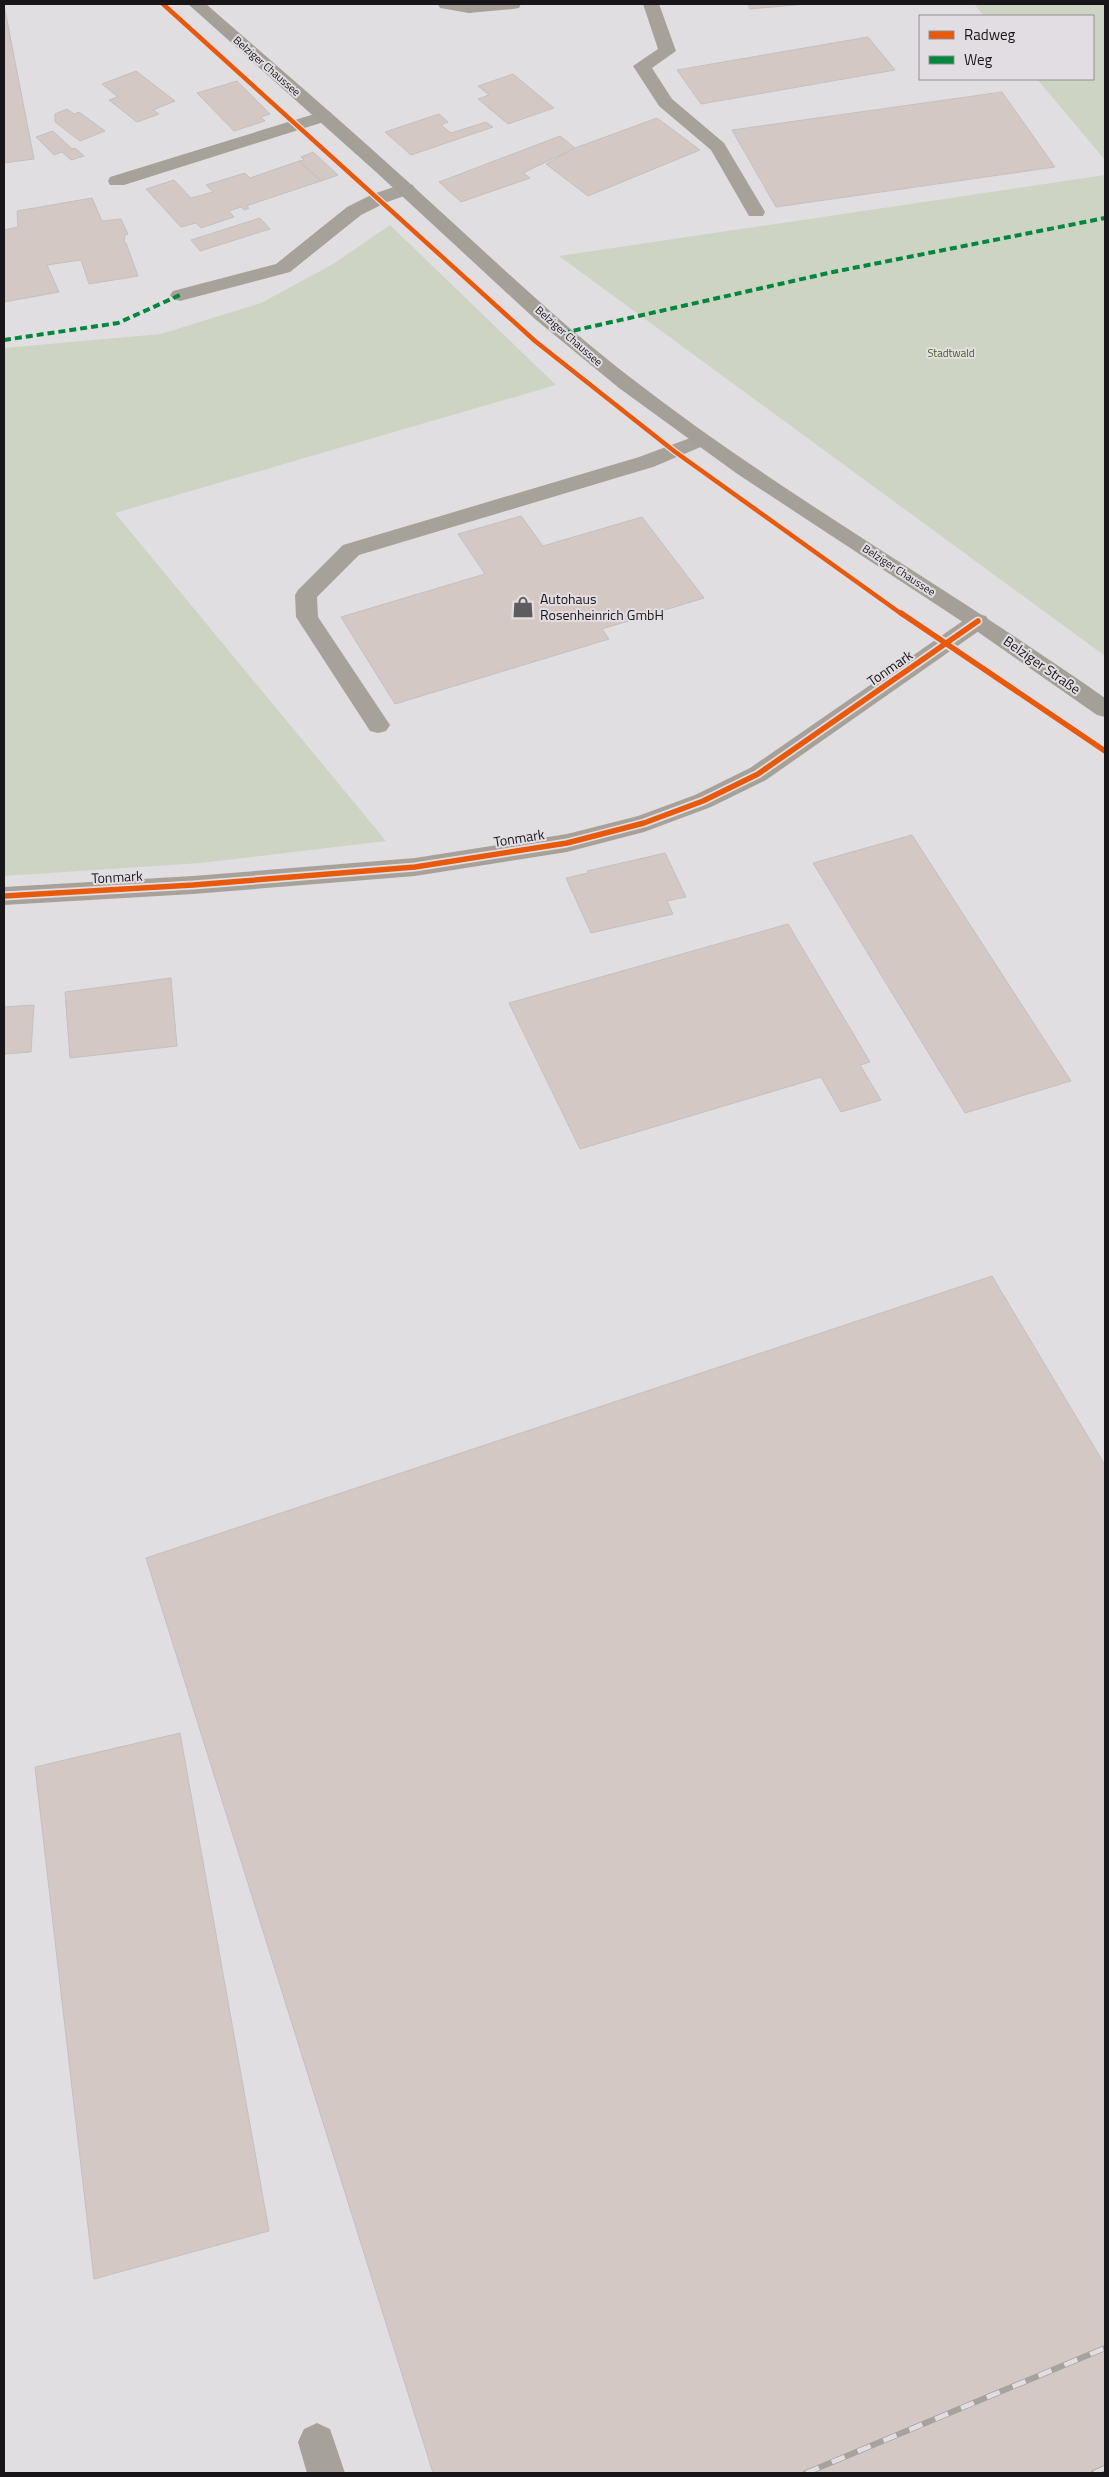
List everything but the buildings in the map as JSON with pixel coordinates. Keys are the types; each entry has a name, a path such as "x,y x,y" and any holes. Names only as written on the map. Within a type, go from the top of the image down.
{"main road":[{"name":"Belziger Chaussee","path":"196,4 406,189 563,333 701,440 767,486 978,621"},
{"name":"Belziger Straße","path":"978,621 1105,710"}],"street":[{"path":"446,4 469,8 513,4"},
{"path":"651,4 667,51 642,66 665,102 718,147 756,212"},
{"path":"117,180 324,116"},
{"path":"180,295 283,268 354,212 380,198 406,189"},
{"path":"378,725 306,617 306,595 351,550 646,462 701,440"},
{"name":"Tonmark","path":"4,896 193,885 415,867 567,843 644,823 703,801 758,774 978,621"}],"green space":[{"path":"974,4 1105,4 1105,160 1038,80 1094,80 1094,15 983,15"},
{"name":"Stadtwald","path":"1105,175 1105,656 559,256"},
{"path":"390,225 556,385 115,513 386,841 201,863 4,876 4,348 161,334 261,303 333,264"}],"railway":[{"path":"806,2473 1105,2348"},
{"path":"1094,2473 1105,2468"}],"marked path":[{"path":"563,333 833,272 1105,218"},
{"path":"4,340 118,323 180,295"}],"cycle path":[{"path":"163,4 535,341 674,451 945,645 1105,751"},
{"path":"4,896 193,885 415,867 567,843 644,823 703,801 758,774 978,621"}],"place":[{"name":"Autohaus Rosenheinrich GmbH","path":"523,607"}]}
